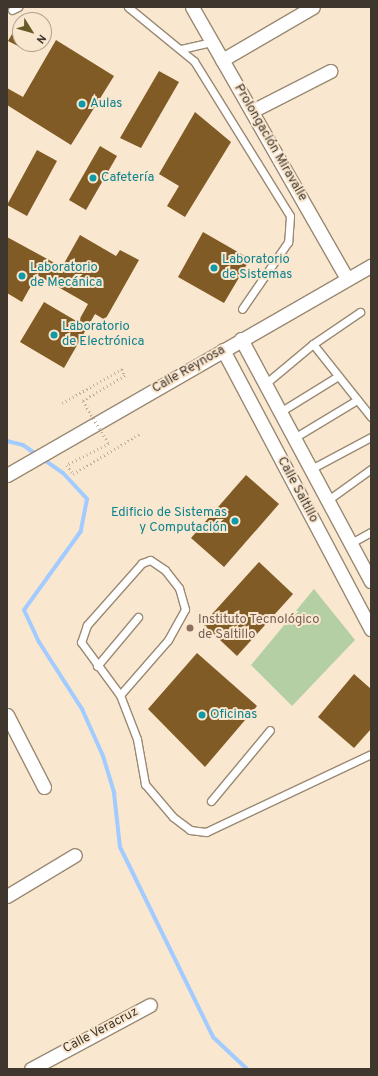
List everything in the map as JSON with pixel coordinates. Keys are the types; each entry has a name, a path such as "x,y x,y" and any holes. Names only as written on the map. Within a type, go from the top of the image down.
{"street":[{"name":"Prolongación Miravalle","path":"192,7 347,279"},
{"path":"222,60 313,7"},
{"path":"252,111 330,71"},
{"name":"Calle Reynosa","path":"7,475 63,441 223,350 241,338 371,266"},
{"name":"Calle Saltillo","path":"241,338 371,581"},
{"name":"Calle Saltillo","path":"223,350 371,629"},
{"path":"9,723 44,787"},
{"path":"7,896 76,855"},
{"name":"Calle Veracruz","path":"31,1069 150,1005"}],"lane":[{"path":"128,7 181,49 204,73 290,216 288,242 242,309"},
{"path":"181,49 212,42"},
{"path":"265,384 312,344 360,312"},
{"path":"312,344 371,417"},
{"path":"280,412 338,376"},
{"path":"294,438 357,400"},
{"path":"311,469 371,437"},
{"path":"328,500 371,469"},
{"path":"351,543 371,532"},
{"path":"120,695 168,640 185,609 179,588 157,563 150,560 142,562 82,633 85,652 120,695 137,739 150,794 173,817 197,833 206,832 371,754"},
{"path":"96,666 138,617"},
{"path":"212,801 270,730"}],"path":[{"path":"62,403 122,369 125,376 83,401 109,444 67,465 73,474 141,433"}],"green space":[{"path":"314,589 355,640 292,706 251,665"}],"building":[{"path":"12,34 12,43 8,41"},
{"path":"56,40 114,76 71,145 7,105 7,88 23,97 49,52 52,52 52,47"},
{"name":"Aulas","path":"159,71 179,82 141,148 120,138"},
{"path":"195,112 231,142 185,217 167,206 179,186 159,174"},
{"name":"Cafetería","path":"100,146 117,156 86,210 69,200"},
{"path":"37,150 57,161 27,216 7,205"},
{"name":"Laboratorio de Sistemas","path":"203,232 250,259 224,303 178,277"},
{"path":"80,235 116,256 120,250 139,260 105,320 95,314 64,368 20,342 44,302 78,322 88,304 37,275 22,302 7,293 7,237 62,267"},
{"name":"Edificio de Sistemas y Computación","path":"246,475 279,504 224,567 191,538"},
{"path":"259,562 293,594 237,656 203,624"},
{"name":"Oficinas","path":"197,653 257,706 205,767 148,709"},
{"path":"354,674 371,689 371,729 354,748 318,717"}],"waterway":[{"path":"7,441 23,445 63,473 87,499 81,531 24,610 39,642 82,709 103,756 114,793 120,847 213,1037 247,1069"}],"place":[{"name":"Aulas","path":"82,104"},
{"name":"Cafetería","path":"93,178"},
{"name":"Laboratorio de Sistemas","path":"214,268"},
{"name":"Laboratorio de Mecánica","path":"22,276"},
{"name":"Laboratorio de Electrónica","path":"54,335"},
{"name":"Edificio de Sistemas y Computación","path":"235,521"},
{"name":"Instituto Tecnológico de Saltillo","path":"190,628"},
{"name":"Oficinas","path":"202,715"}]}
